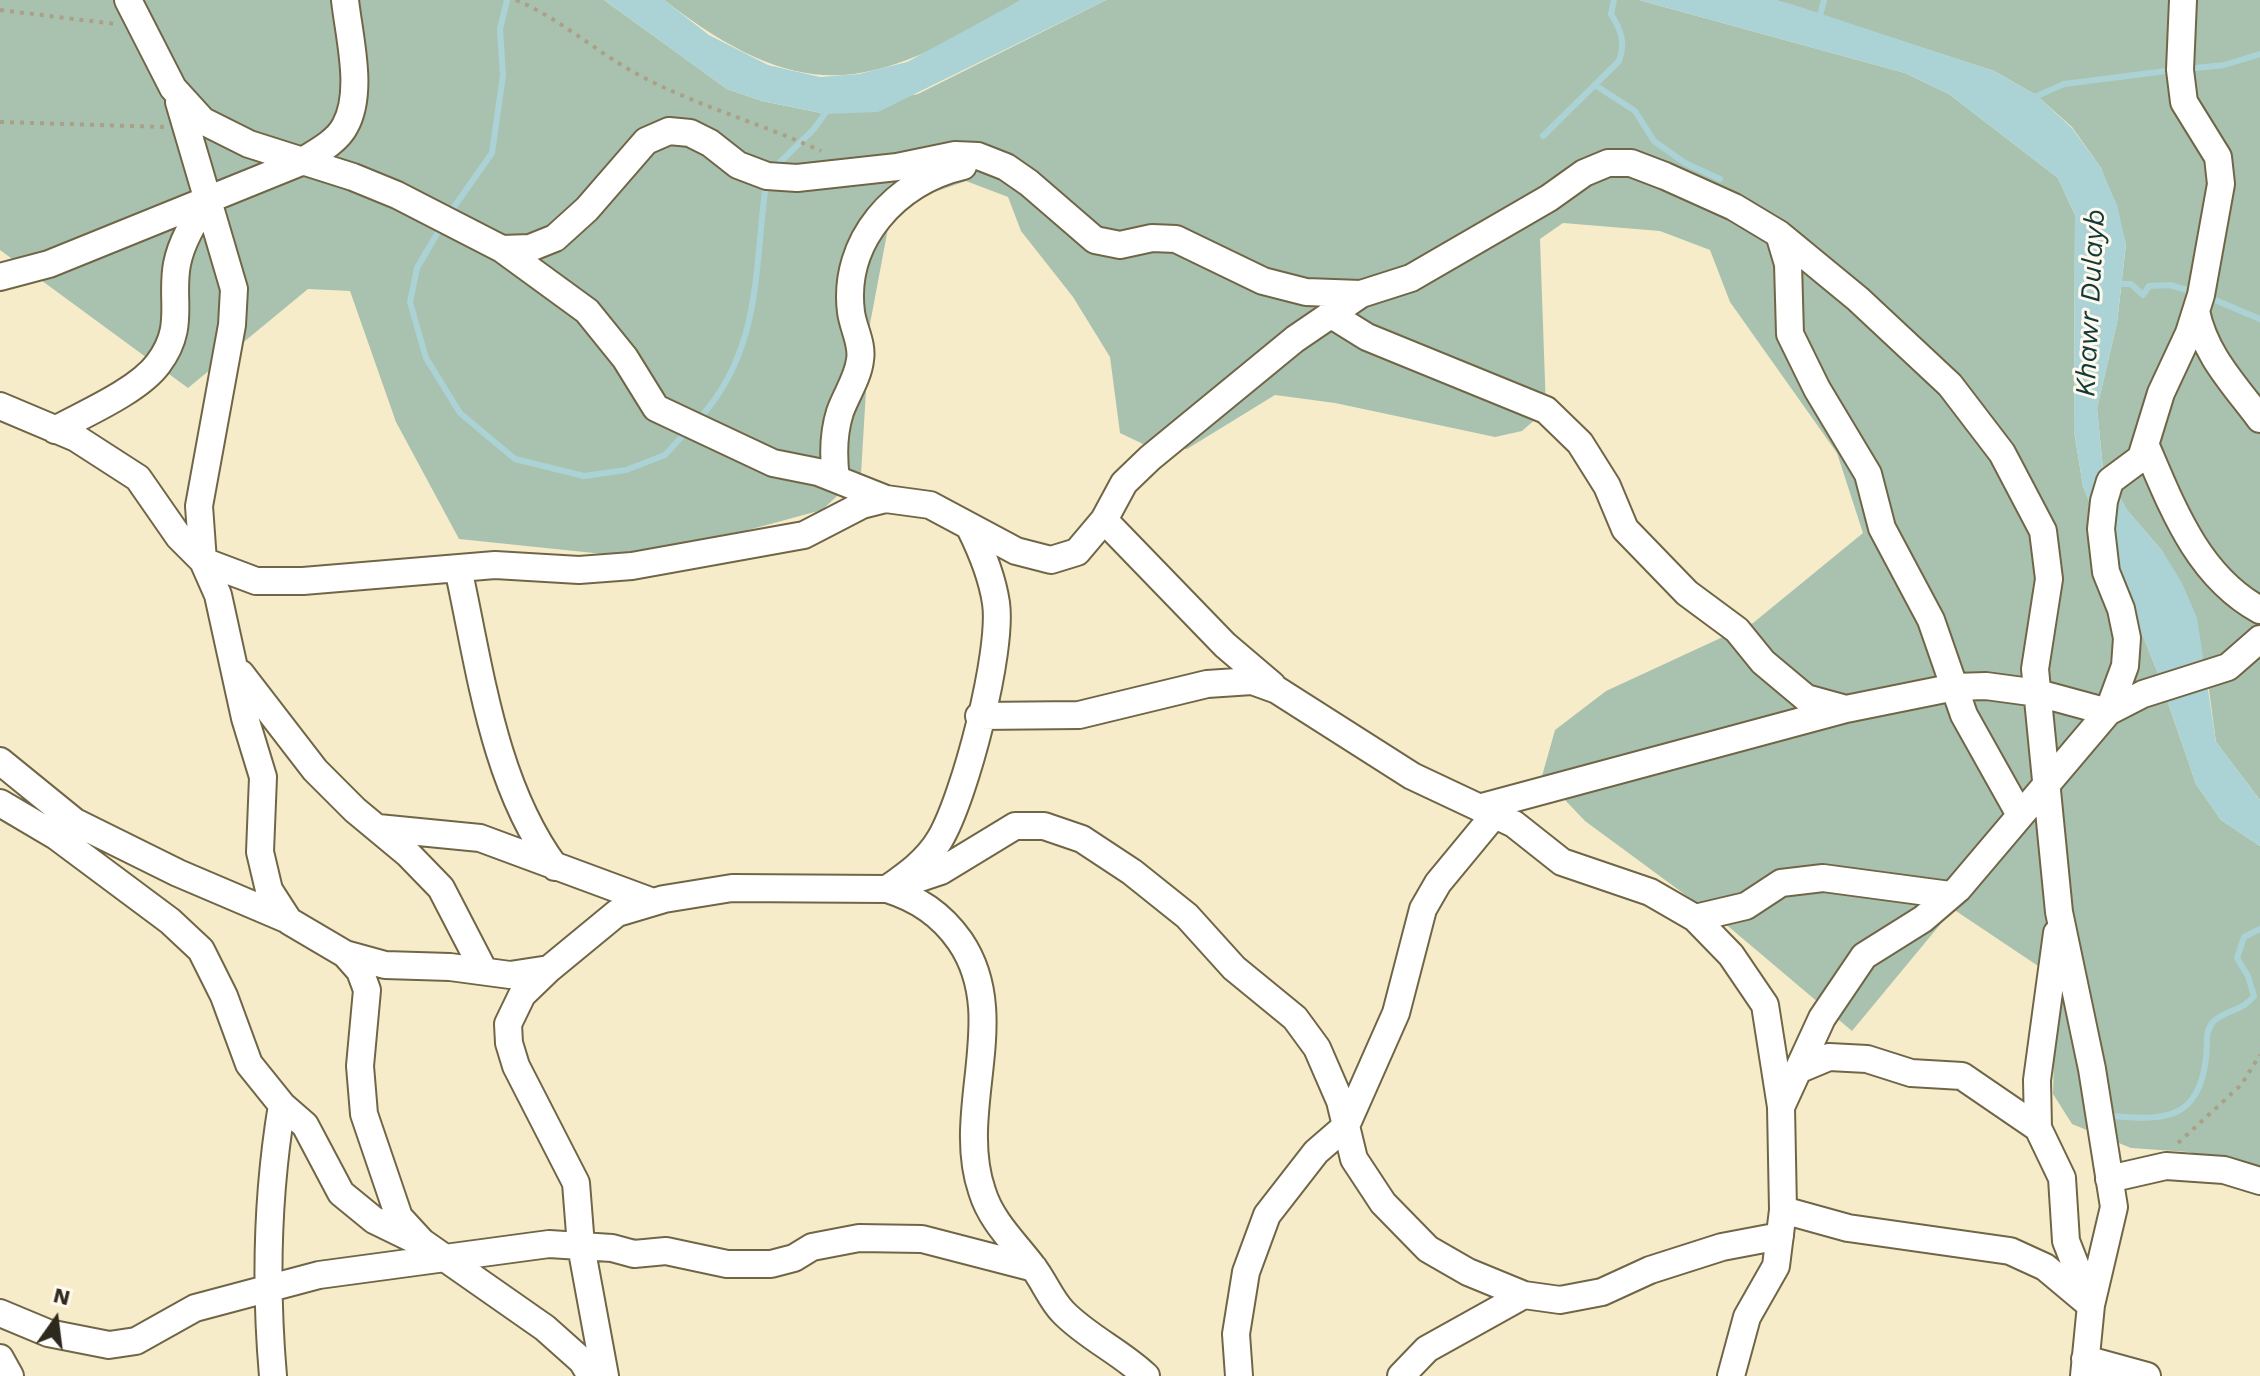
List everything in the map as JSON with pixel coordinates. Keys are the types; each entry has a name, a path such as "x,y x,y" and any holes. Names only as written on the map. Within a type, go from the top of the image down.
{"street":[{"path":"128,0 173,88 190,129 234,289 232,325 199,506 203,561 218,595 232,662 263,777 260,852 263,865 269,890 289,921"},
{"path":"0,277 49,264 301,162 327,145 345,127 354,98 345,0"},
{"path":"1781,1107 1822,1018 1864,956 1923,919 1950,895 2108,712 2125,666 2127,638 2121,609 2106,572 2101,529 2104,501 2110,481 2141,458 2161,393 2196,311 2221,184 2218,157 2184,102 2180,70 2183,0"},
{"path":"173,88 203,121 249,144 353,177 397,195 502,249 587,311 625,358 656,408 773,463 836,479 886,499 930,505 1016,551 1051,560 1077,552 1104,520 1124,483 1295,339 1361,294 1411,278 1549,198 1584,173 1608,163 1631,163 1734,207 1779,234 1858,299 1950,385 2002,453 2043,531 2049,579 2035,669 2059,912 2092,1069 2114,1207 2091,1305 2084,1367 2147,1376"},
{"path":"502,249 530,248 555,238 587,209 646,141 669,131 690,133 710,143 738,165 767,176 797,178 897,167 955,155 988,160 1029,183 1095,240 1120,245 1152,238 1176,239 1263,281 1306,292 1361,294"},
{"path":"836,479 833,451 840,413 861,359 851,314 850,283 858,248 878,216 905,191 948,169 988,160"},
{"path":"0,419 44,426 125,391 158,366 173,338 178,308 177,267 185,237 209,198"},
{"path":"1779,234 1788,264 1790,334 1817,389 1868,474 1882,528 1931,620 1964,715 2020,815"},
{"path":"2196,311 2200,334 2213,359 2260,419"},
{"path":"1330,314 1367,337 1546,410 1580,443 1607,486 1625,529 1687,593 1737,630 1763,662 1806,698 1846,709"},
{"path":"0,406 112,458 138,478 179,537 203,561 256,581 303,581 495,565 579,570 715,554 804,535 862,505 886,499"},
{"path":"2146,446 2205,566 2235,596 2260,610"},
{"path":"1104,520 1225,645 1277,690 1412,776 1514,824 1562,862 1650,892 1695,918 1731,955 1765,1005 1781,1107 1781,1223 1776,1266 1747,1317 1731,1376"},
{"path":"887,889 918,867 939,840 957,802 979,716 996,638 996,605 987,562 970,528"},
{"path":"458,568 507,775 531,834 555,867"},
{"path":"1239,1376 1238,1319 1246,1272 1267,1215 1316,1152 1346,1126 1396,1013 1423,909 1489,811 1846,709 1955,687 1986,686 2038,693 2108,712 2143,694 2228,667 2260,639"},
{"path":"232,662 315,770 441,888 484,971"},
{"path":"979,716 1079,715 1207,684 1252,681 1277,690"},
{"path":"0,761 75,822 178,873 289,921 345,954 385,965 510,975 549,969"},
{"path":"0,803 56,836 170,921 201,950 224,996 249,1064 282,1105 305,1125 341,1193 374,1220 433,1250 545,1328 582,1361 591,1376"},
{"path":"887,889 941,871 1015,826 1044,826 1082,839 1132,872 1187,916 1234,968 1295,1018 1317,1048 1340,1101 1354,1159 1383,1203 1428,1249 1468,1272 1524,1295 1560,1300 1602,1292 1650,1270 1722,1247 1781,1223 1848,1228 2010,1251 2045,1267 2091,1305"},
{"path":"378,828 480,838 653,902"},
{"path":"1695,918 1746,906 1781,883 1823,878 1950,895"},
{"path":"605,1376 581,1246 576,1183 516,1066 509,1043 508,1024 522,995 617,913 653,902 732,888 887,889 909,896 946,920 974,963 984,1009 974,1144 981,1191 998,1225 1034,1268 1063,1312 1127,1358 1146,1376"},
{"path":"2059,912 2037,1080 2038,1128 2062,1178 2066,1241 2091,1305"},
{"path":"345,954 360,971 367,990 360,1066 364,1114 399,1217 433,1250"},
{"path":"1798,1070 1829,1057 1867,1059 1911,1073 1962,1076 2038,1128"},
{"path":"273,1376 268,1287 270,1175 282,1105"},
{"path":"2146,1170 2169,1150"},
{"path":"2109,1179 2166,1166 2224,1170 2260,1181"},
{"path":"0,1313 48,1333 109,1345 136,1341 195,1308 319,1275 433,1250 549,1244 634,1254 666,1251 727,1264 771,1264 794,1258 812,1247 859,1238 922,1239 1034,1268"},
{"path":"1401,1376 1427,1349 1524,1295"},
{"path":"0,1358 10,1376"}],"path":[{"path":"516,0 544,12 584,42 637,74 826,153"},
{"path":"0,10 141,28"},
{"path":"0,122 190,129"},
{"path":"2169,1150 2241,1085 2260,1055"}],"green space":[{"path":"0,0 604,0 727,89 762,101 826,114 918,94 1106,0 1639,0 1905,73 1949,94 2058,178 2075,215 2074,431 2083,486 2157,671 2196,784 2221,820 2260,846 2260,1170 2188,1152 2131,1148 2072,1124 2053,1094 2056,978 1953,909 1852,1031 1729,927 1585,821 1542,776 1555,730 1606,691 1753,623 1863,533 1837,453 1730,302 1710,250 1660,231 1563,223 1540,239 1546,410 1522,431 1495,437 1335,403 1275,395 1187,449 1143,444 1120,433 1110,357 1073,297 1021,231 1008,197 966,181 923,196 889,223 870,324 861,474 822,510 737,533 613,555 459,539 396,422 350,291 308,289 188,388 0,250"},
{"path":"664,0 1021,0 923,53 881,68 841,75 801,72 760,59 715,36"},
{"path":"1775,0 2260,0 2260,800 2216,742 2207,675 2163,552 2127,510 2103,469 2097,408 2117,323 2126,244 2101,168 2072,127 2036,95 1994,71"}],"water":[{"path":"604,0 664,0 709,35 768,65 820,77 859,74 907,62 1021,0 1106,0 878,112 826,114 762,101 727,89"},
{"name":"Khawr Dulayb","path":"1639,0 1775,0 1791,4 1994,71 2036,95 2072,128 2101,168 2117,205 2126,244 2117,323 2097,408 2103,469 2127,510 2163,552 2182,583 2197,618 2216,742 2260,800 2260,846 2221,820 2196,784 2157,671 2083,486 2074,431 2075,215 2058,178 1949,94 1905,73"}],"waterway":[{"path":"449,214 492,153 503,75 500,29 507,0"},
{"path":"1543,136 1619,61 1622,42 1611,14 1614,0"},
{"path":"1819,20 1824,0"},
{"path":"2186,69 2224,65 2260,54"},
{"path":"2030,99 2064,84 2174,70"},
{"path":"1595,85 1635,111 1654,141 1685,163 1720,179"},
{"path":"772,170 813,130 829,108"},
{"path":"698,420 719,394 744,338 752,308 766,183"},
{"path":"441,227 417,268 410,302 426,358 460,413 515,459 584,476 626,470 665,455 687,431"},
{"name":"Khawr Dulayb","path":"2115,284 2131,284 2143,295 2149,286 2170,285 2194,292"},
{"path":"2208,297 2260,319"},
{"path":"2113,1116 2164,1116 2177,1112 2196,1094 2202,1078 2210,1026 2254,996 2248,976 2237,958 2244,937 2260,929"}]}
